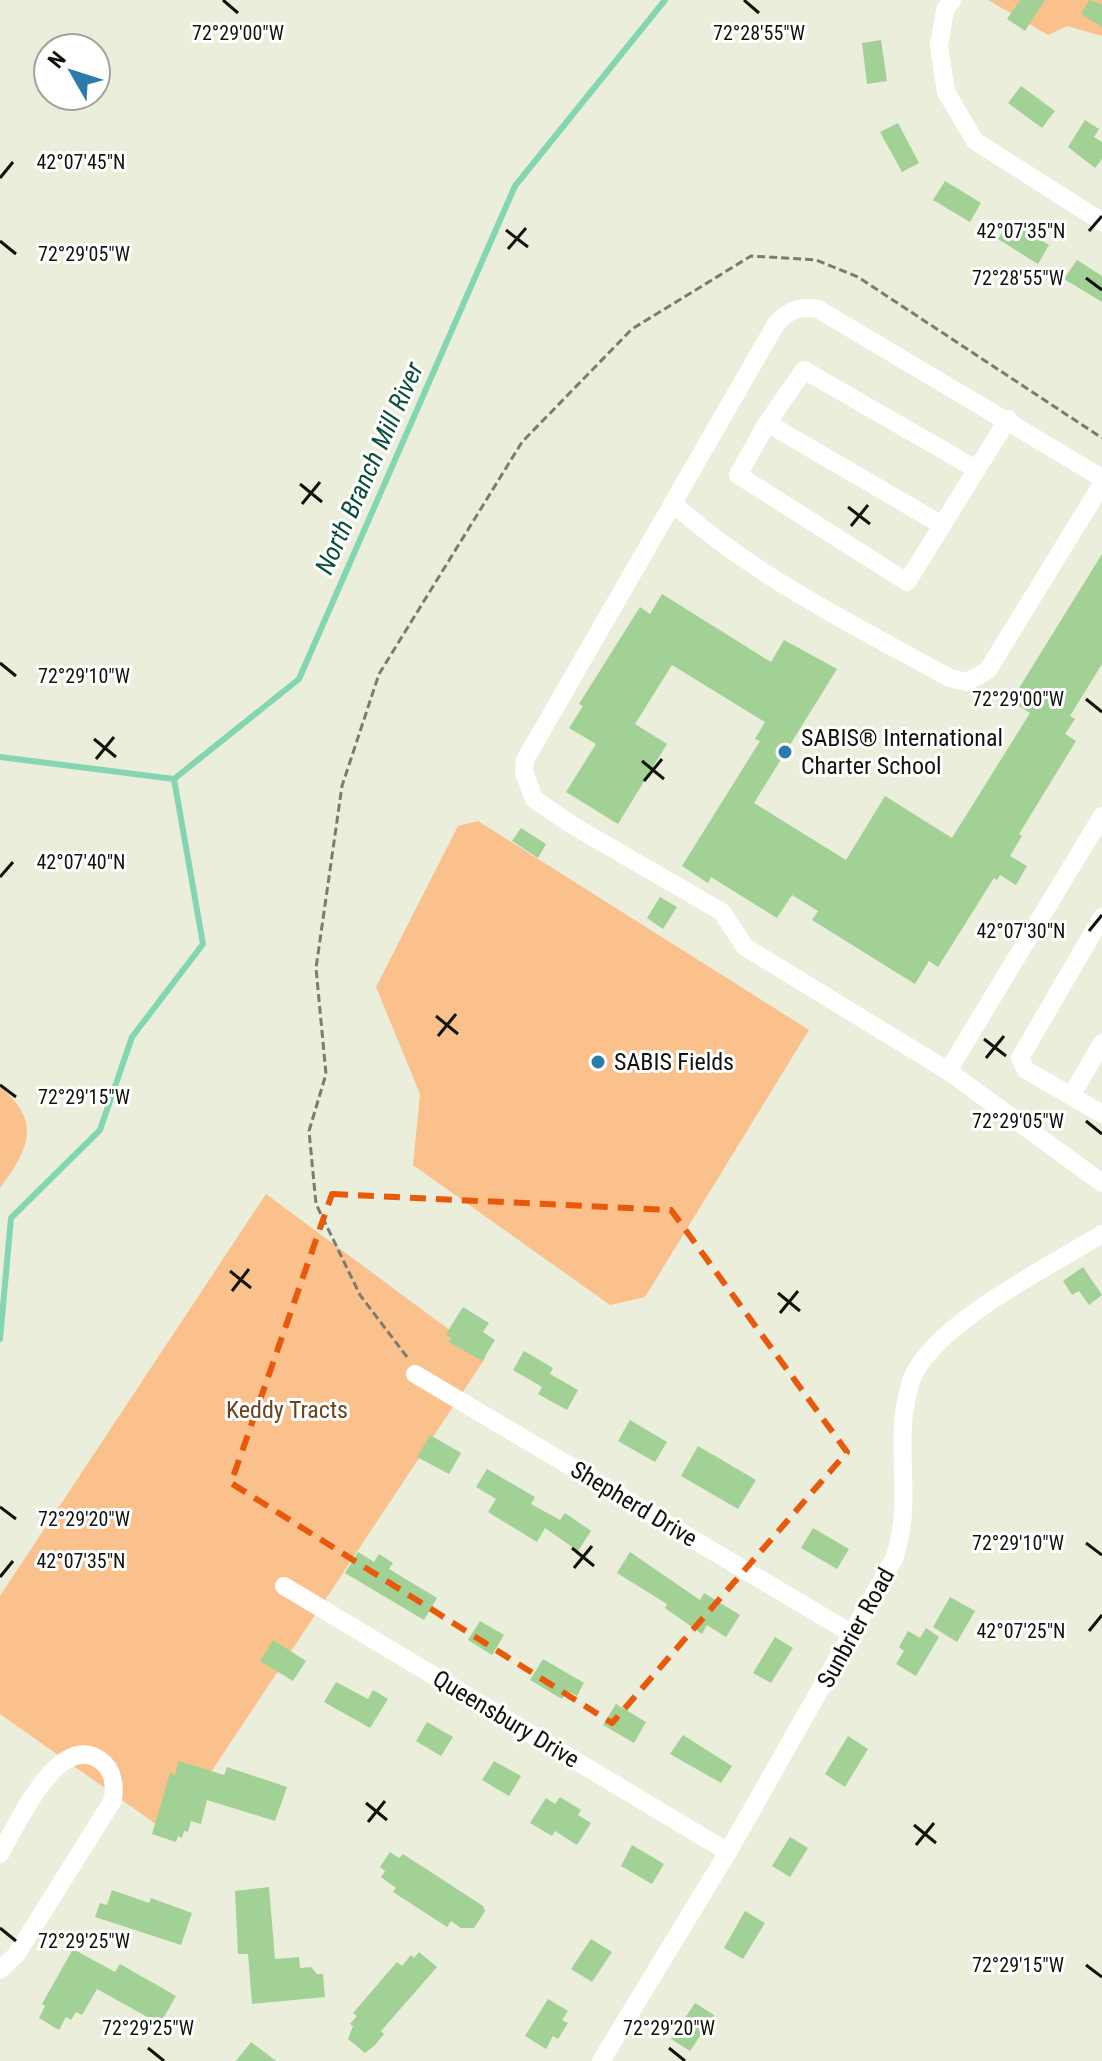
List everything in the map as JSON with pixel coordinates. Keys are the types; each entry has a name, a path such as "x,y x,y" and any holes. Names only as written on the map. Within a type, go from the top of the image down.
{"street":[{"path":"952,0 945,10 939,46 946,92 975,141 1102,222"},
{"path":"1102,478 1008,419 818,309 798,308 776,324 547,720 525,760 524,772 534,799 572,825 722,912 745,947 948,1071 1102,1183"},
{"path":"976,469 804,370 767,423 738,475 907,582 1008,419"},
{"path":"767,423 942,525"},
{"path":"674,504 708,536 834,613 950,678 967,682 988,670 1102,484"},
{"path":"948,1071 1101,818"},
{"path":"1102,917 1020,1058 1026,1070 1102,1114"},
{"path":"1071,1096 1102,1043"},
{"name":"Sunbrier Road","path":"601,2061 728,1852 854,1635 895,1557 905,1523 903,1421 913,1376 943,1339 985,1306 1102,1234"},
{"name":"Shepherd Drive","path":"415,1374 854,1635"},
{"name":"Queensbury Drive","path":"284,1586 728,1852"},
{"path":"0,1854 58,1762 80,1754 100,1760 108,1768 113,1778 113,1800 16,1955 0,1970"}],"path":[{"path":"415,1374 403,1351 360,1295 316,1204 309,1131 326,1074 316,968 342,786 379,674 522,442 632,329 751,256 816,260 858,277 1102,438"}],"highlighted area":[{"path":"332,1194 671,1210 847,1452 612,1723 231,1483"}],"green space":[{"path":"988,0 1102,0 1102,36 1067,26 1048,35"},
{"name":"SABIS Fields","path":"478,821 809,1030 645,1297 610,1305 413,1165 420,1094 376,987 458,826"},
{"path":"0,1087 22,1112 27,1136 18,1161 0,1188"},
{"name":"Keddy Tracts","path":"266,1194 486,1357 170,1834 0,1714 0,1596"}],"building":[{"path":"1020,0 1045,0 1025,31 1007,19"},
{"path":"1089,0 1102,4 1102,27 1081,14"},
{"path":"881,40 887,81 867,84 862,43"},
{"path":"1021,86 1055,111 1042,128 1008,103"},
{"path":"1085,120 1099,129 1094,137 1102,142 1102,159 1095,168 1068,147"},
{"path":"898,123 919,163 902,172 880,132"},
{"path":"945,181 981,203 970,222 933,200"},
{"path":"1010,221 1049,245 1038,264 998,239"},
{"path":"1077,260 1102,276 1102,302 1064,279"},
{"path":"1102,554 1102,664 1070,716 1075,719 1065,734 1076,741 1019,834 1022,836 1010,856 1027,866 1016,885 1000,875 997,880 994,878 938,967 929,961 915,984 812,920 818,911 792,895 777,918 711,877 708,883 682,866 760,741 755,739 765,722 672,665 635,724 667,744 618,824 566,792 596,744 569,728 583,706 579,704 640,607 650,614 662,594 771,662 784,640 837,669 754,803 846,860 885,796 952,838 1030,713 1011,701"},
{"path":"521,828 546,844 538,858 512,841"},
{"path":"660,897 677,907 663,929 647,918"},
{"path":"1083,1267 1102,1295 1089,1305 1079,1291 1072,1295 1063,1281"},
{"path":"463,1307 489,1323 483,1332 495,1340 482,1361 449,1342 451,1338 446,1334"},
{"path":"524,1351 553,1368 550,1374 578,1390 567,1410 538,1394 542,1387 513,1370"},
{"path":"630,1420 667,1442 655,1462 618,1441"},
{"path":"430,1435 461,1453 449,1474 417,1457"},
{"path":"698,1446 756,1480 738,1509 681,1476"},
{"path":"487,1469 535,1497 531,1504 560,1520 565,1513 591,1531 578,1551 545,1528 537,1542 488,1512 496,1499 476,1487"},
{"path":"813,1528 849,1549 837,1569 801,1548"},
{"path":"358,1552 374,1562 379,1554 393,1563 389,1569 437,1598 424,1620 345,1573"},
{"path":"630,1552 700,1600 704,1593 740,1615 726,1637 707,1625 702,1634 665,1608 667,1604 617,1573"},
{"path":"950,1597 975,1611 957,1642 933,1627"},
{"path":"480,1621 504,1635 492,1655 468,1640"},
{"path":"926,1628 939,1637 916,1676 896,1664 904,1651 899,1647 908,1631 920,1638"},
{"path":"775,1637 793,1648 771,1683 753,1673"},
{"path":"273,1640 306,1661 293,1681 260,1661"},
{"path":"543,1659 584,1683 577,1696 567,1691 562,1699 530,1680"},
{"path":"336,1682 368,1699 373,1690 388,1699 370,1728 324,1702"},
{"path":"616,1704 646,1722 634,1743 603,1725"},
{"path":"427,1722 453,1737 441,1756 416,1741"},
{"path":"683,1735 732,1766 721,1783 670,1754"},
{"path":"848,1736 868,1749 845,1787 825,1774"},
{"path":"179,1761 224,1775 227,1767 287,1787 275,1821 207,1800 201,1824 191,1821 188,1832 184,1831 182,1838 178,1836 176,1842 152,1834 170,1773 175,1775"},
{"path":"494,1761 521,1776 509,1796 482,1780"},
{"path":"560,1797 581,1810 578,1815 591,1823 577,1845 555,1831 552,1836 530,1823 546,1798 555,1804"},
{"path":"790,1837 808,1848 790,1877 772,1866"},
{"path":"632,1845 664,1864 652,1884 621,1866"},
{"path":"390,1852 399,1858 403,1854 483,1906 485,1911 474,1928 461,1928 451,1921 447,1927 393,1892 396,1888 381,1877 385,1871 380,1867"},
{"path":"269,1887 275,1959 299,1957 300,1968 311,1967 317,1974 323,1974 325,1997 252,2004 248,1954 238,1954 235,1891"},
{"path":"112,1890 149,1903 151,1898 192,1913 181,1945 95,1917 100,1903 107,1905"},
{"path":"745,1911 765,1923 743,1959 724,1948"},
{"path":"591,1939 612,1952 592,1982 571,1969"},
{"path":"73,1949 115,1972 120,1964 176,1996 160,2024 97,1989 82,2015 76,2012 71,2020 66,2017 59,2030 39,2018 45,2006 42,2004"},
{"path":"419,1952 437,1967 381,2031 384,2034 374,2046 365,2053 348,2039 353,2026 350,2024 357,2016 353,2013 397,1962 402,1966 411,1955 414,1958"},
{"path":"548,1999 568,2011 562,2020 568,2023 558,2039 553,2036 546,2049 525,2036"},
{"path":"695,2003 714,2015 690,2051 671,2039"},
{"path":"251,2042 276,2061 236,2061"}],"waterway":[{"name":"North Branch Mill River","path":"0,757 174,779 299,679 515,186 665,0"},
{"path":"0,1339 11,1218 100,1130 132,1037 203,944 174,779"}],"place":[{"name":"SABIS® International Charter School","path":"785,752"},
{"name":"SABIS Fields","path":"598,1062"}]}
